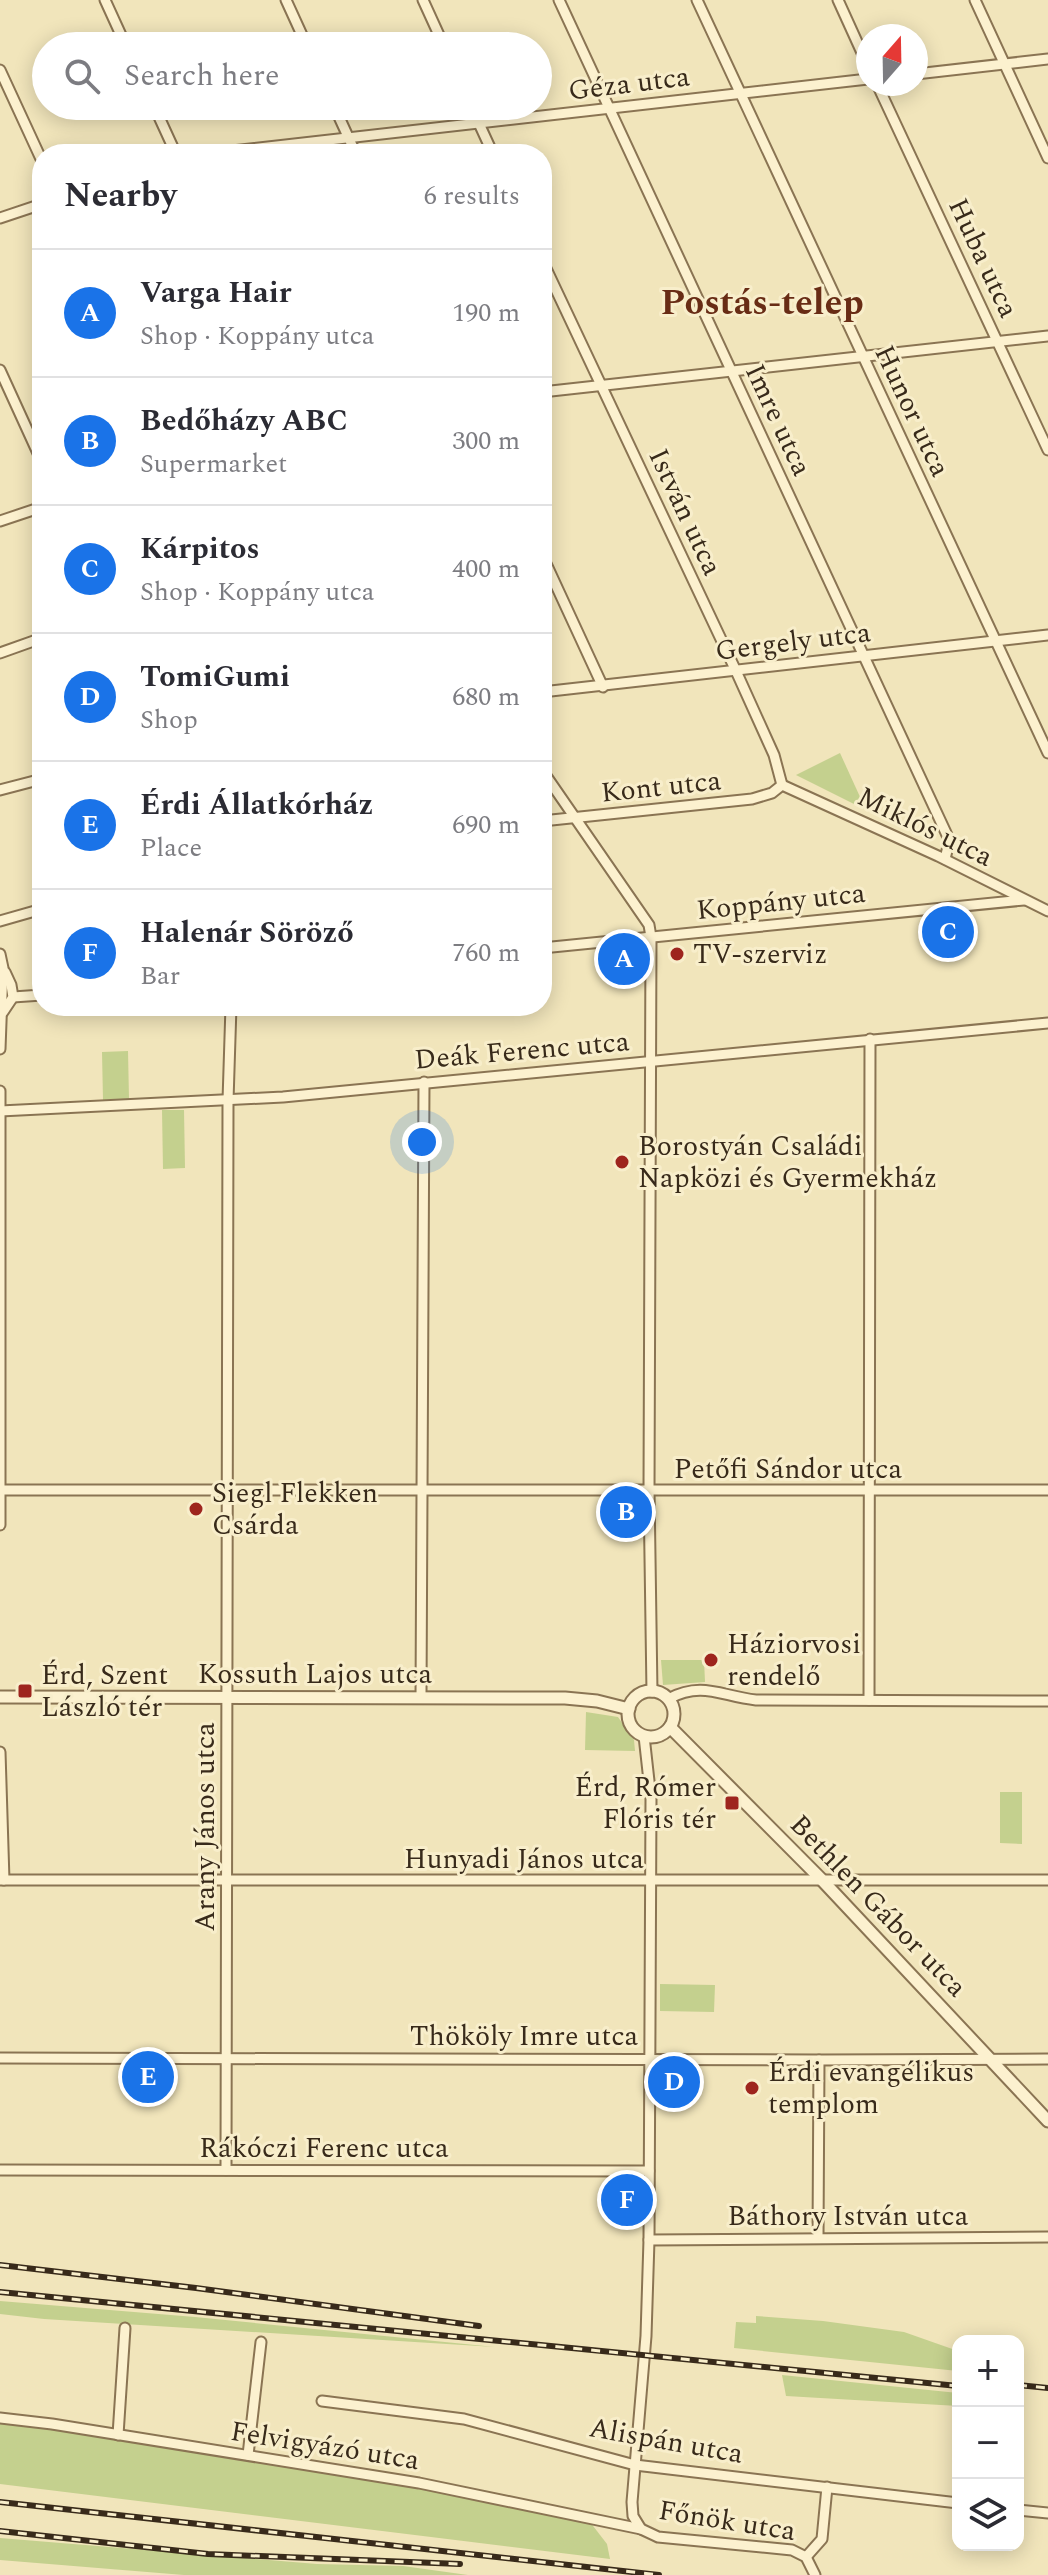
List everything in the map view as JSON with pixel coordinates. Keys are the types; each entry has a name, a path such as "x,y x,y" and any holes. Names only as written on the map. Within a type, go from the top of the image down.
{"street":[{"path":"105,0 120,32"},
{"path":"286,0 301,32"},
{"path":"423,0 438,32"},
{"name":"Imre utca","path":"559,0 947,835 949,842 945,859"},
{"name":"Hunor utca","path":"697,0 1048,753"},
{"path":"838,0 856,40"},
{"path":"975,0 1048,158"},
{"path":"928,73 1048,59"},
{"path":"0,70 34,144"},
{"name":"Géza utca","path":"552,116 856,80"},
{"name":"Huba utca","path":"883,96 1048,450"},
{"path":"160,120 171,144"},
{"path":"340,120 351,144"},
{"path":"477,120 488,144"},
{"name":"Géza utca","path":"294,144 514,120"},
{"path":"0,218 32,207"},
{"name":"István utca","path":"552,281 736,671 774,755 782,785"},
{"path":"552,391 1048,336"},
{"path":"0,370 32,440"},
{"path":"0,521 32,510"},
{"path":"552,577 603,687"},
{"name":"Gergely utca","path":"552,691 1048,635"},
{"path":"0,653 32,642"},
{"path":"0,790 32,782"},
{"path":"552,784 649,925 651,937 649,1490 652,1692"},
{"name":"Miklós utca","path":"782,785 945,859 1048,911"},
{"name":"Kont utca","path":"552,820 752,799 772,793 782,785"},
{"name":"Koppány utca","path":"552,947 1024,900"},
{"path":"0,921 32,912"},
{"path":"0,954 3,968 0,1049"},
{"path":"3,968 13,997 3,1012"},
{"path":"13,997 32,996"},
{"name":"Arany János utca","path":"226,2170 231,1016"},
{"name":"Deák Ferenc utca","path":"0,1111 228,1101 1048,1023"},
{"path":"869,1700 870,1039"},
{"path":"421,1698 424,1082"},
{"path":"0,1091 0,1525"},
{"name":"Petőfi Sándor utca","path":"0,1490 1048,1490"},
{"path":"668,1699 689,1690 708,1689 756,1700 1048,1701"},
{"path":"652,1692 668,1699 674,1713 670,1727 659,1736 644,1736 634,1728 629,1709 638,1696 652,1692"},
{"name":"Kossuth Lajos utca","path":"0,1697 565,1698 597,1701 629,1709"},
{"name":"Bethlen Gábor utca","path":"670,1727 821,1879 1048,2121"},
{"path":"641,2529 632,2510 646,2336 649,2240 651,1799 644,1736"},
{"path":"0,1754 2,1880"},
{"name":"Hunyadi János utca","path":"2,1880 1048,1880"},
{"name":"Thököly Imre utca","path":"0,2058 1048,2059"},
{"path":"818,2238 819,2060"},
{"name":"Rákóczi Ferenc utca","path":"0,2170 649,2171"},
{"name":"Báthory István utca","path":"649,2240 1048,2237"},
{"path":"118,2435 125,2328"},
{"path":"248,2455 261,2342"},
{"name":"Alispán utca","path":"322,2401 464,2419 635,2465 952,2502"},
{"name":"Felvigyázó utca","path":"0,2418 419,2483 641,2529"},
{"path":"815,2575 806,2557 822,2539 827,2487"},
{"path":"1024,2511 1048,2513"},
{"name":"Főnök utca","path":"641,2529 658,2537 792,2550 806,2557"}],"green space":[{"path":"840,753 866,810 796,775"},
{"path":"128,1051 129,1099 103,1100 102,1052"},
{"path":"162,1110 184,1110 185,1168 163,1169"},
{"path":"661,1660 704,1660 705,1682 663,1685"},
{"path":"586,1712 618,1717 634,1740 635,1751 585,1750"},
{"path":"1000,1792 1022,1792 1022,1844 1000,1843"},
{"path":"660,1984 715,1985 714,2012 660,2011"},
{"path":"0,2301 495,2347 44,2319 0,2314"},
{"path":"756,2316 904,2332 952,2349 952,2370 734,2348 736,2322 756,2323"},
{"path":"782,2375 952,2392 952,2406 786,2396"},
{"path":"0,2422 426,2489 590,2522 607,2544 610,2559 0,2484"},
{"path":"0,2538 317,2564 403,2566 468,2575 184,2575 0,2560"}],"railway":[{"path":"0,2265 479,2326"},
{"path":"0,2292 952,2385"},
{"path":"1024,2386 1048,2388"},
{"path":"0,2502 659,2575"},
{"path":"0,2531 208,2554 460,2564"}],"place":[{"name":"Kárpitos","path":"948,932"},
{"name":"TV-szerviz","path":"677,954"},
{"name":"Varga Hair","path":"624,959"},
{"name":"Borostyán Családi Napközi és Gyermekház","path":"622,1162"},
{"name":"Siegl Flekken Csárda","path":"196,1509"},
{"name":"Bedőházy ABC","path":"626,1512"},
{"name":"Háziorvosi rendelő","path":"711,1660"},
{"name":"Érd, Szent László tér","path":"25,1691"},
{"name":"Érd, Rómer Flóris tér","path":"732,1803"},
{"name":"Érdi Állatkórház","path":"148,2077"},
{"name":"TomiGumi","path":"674,2082"},
{"name":"Érdi evangélikus templom","path":"752,2088"},
{"name":"Halenár Söröző","path":"627,2200"}],"district":[{"name":"Postás-telep","path":"762,303"}]}
